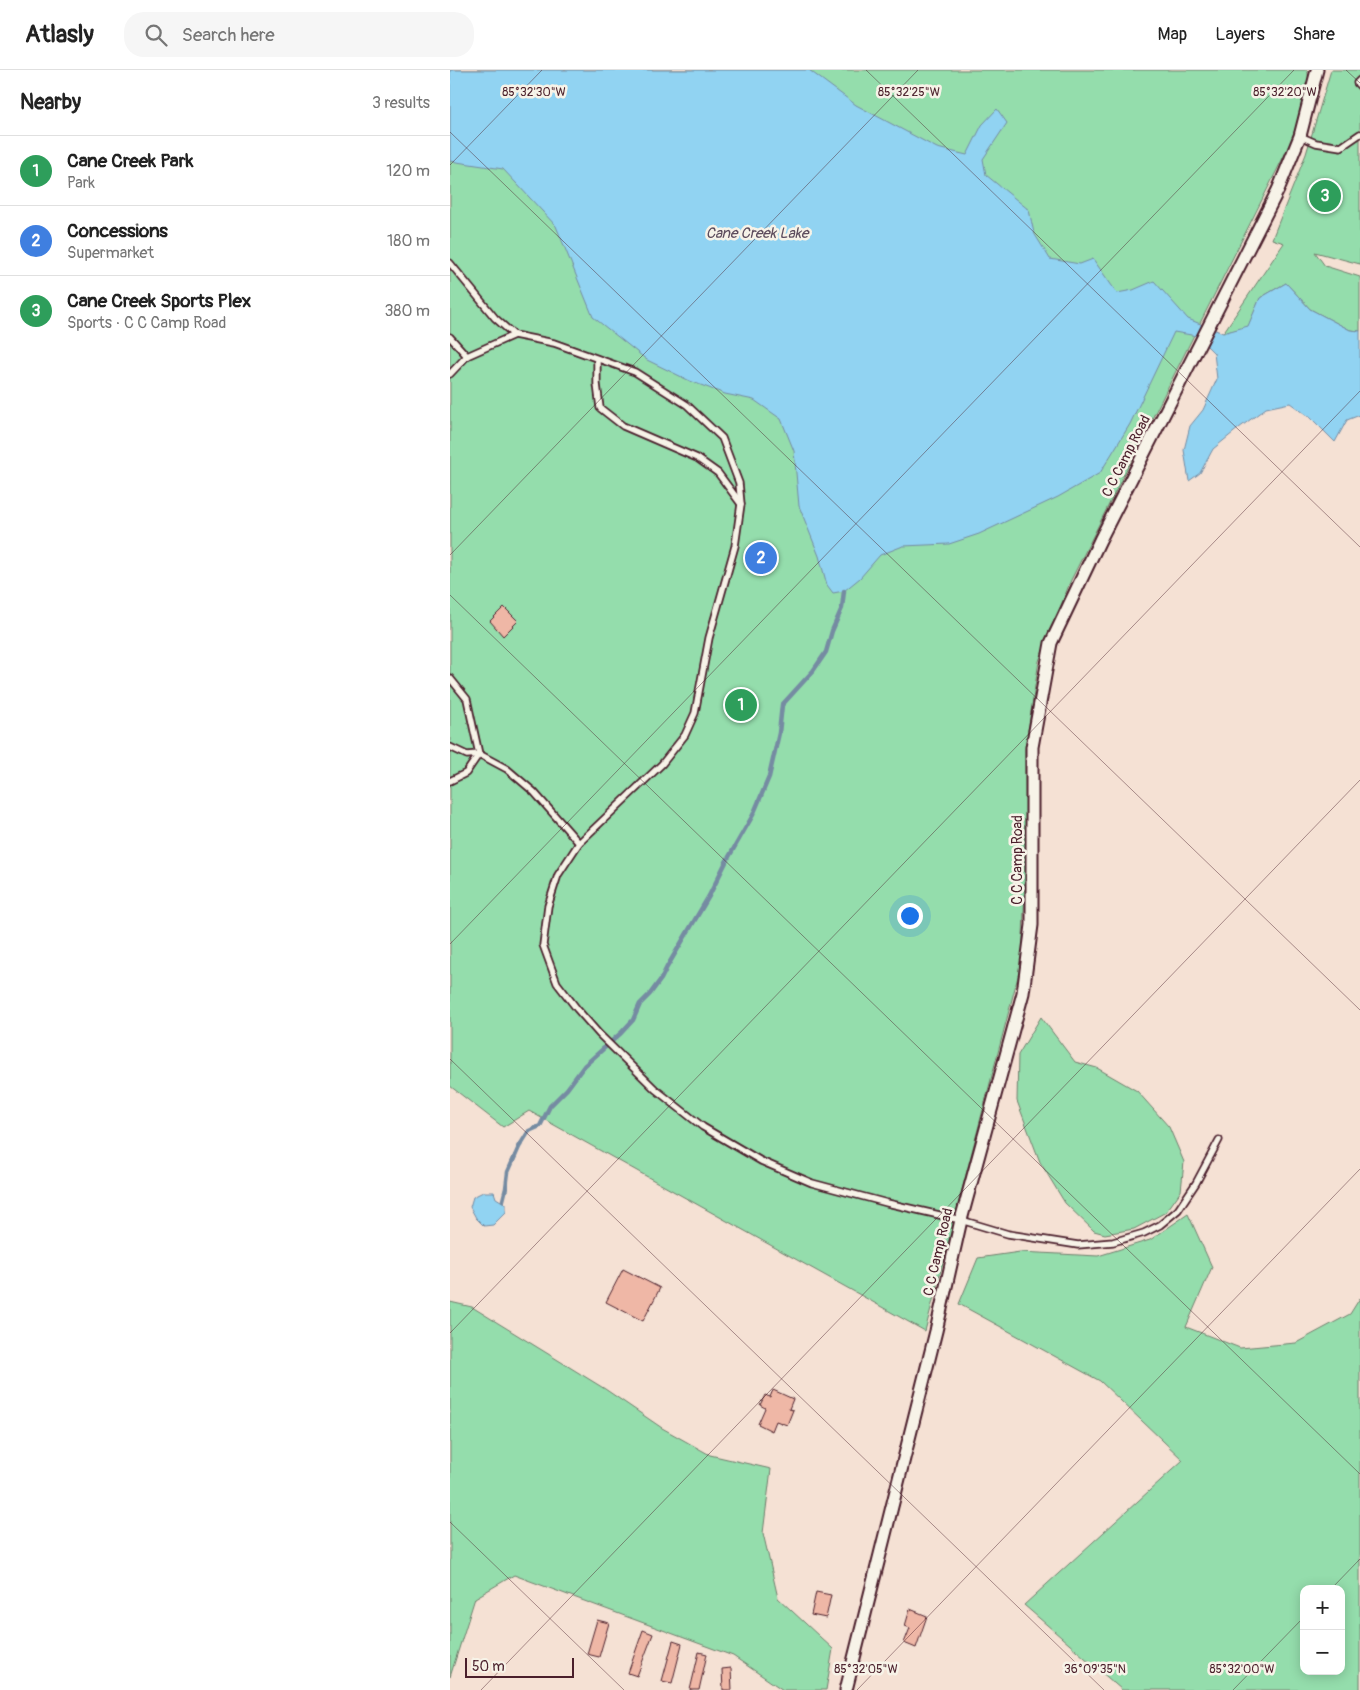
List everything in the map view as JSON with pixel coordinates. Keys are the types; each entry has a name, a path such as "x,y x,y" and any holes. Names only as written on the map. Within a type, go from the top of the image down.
{"street":[{"name":"C C Camp Road","path":"846,1690 936,1330 961,1220 1023,993 1032,925 1032,747 1052,643 1100,540 1278,190 1300,136 1317,70"}],"lane":[{"path":"1360,80 1357,83 1360,86"},
{"path":"1300,136 1316,143 1341,147 1360,134"},
{"path":"450,263 495,318 514,335 554,343 635,372 687,405 722,438 739,483 741,504 735,546 709,638 695,713 685,735 662,764 579,843 558,875 548,906 543,945 557,982 577,1009 599,1034 655,1089 703,1127 761,1162 812,1183 961,1220 1008,1234 1078,1245 1113,1242 1144,1233 1160,1225 1178,1210 1196,1183 1219,1140"},
{"path":"450,374 467,356 514,335"},
{"path":"450,337 467,356"},
{"path":"597,359 597,384 600,408 623,426 697,458 718,473 741,504"},
{"path":"450,678 467,699 480,754 466,773 450,781"},
{"path":"450,747 468,755 480,754 507,769 534,792 579,843"}],"green space":[{"path":"450,70 1307,70 1308,87 1305,99 1298,123 1286,152 1071,580 1039,661 1025,749 1026,861 1022,961 925,1331 529,1111 503,1127 450,1086"},
{"path":"1331,70 1360,70 1360,264 1315,252 1325,266 1360,277 1360,331 1350,330 1310,309 1286,283 1260,298 1248,327 1223,333 1284,243 1272,239 1306,154"},
{"path":"1041,1017 1075,1062 1097,1068 1137,1091 1169,1127 1184,1162 1181,1191 1166,1212 1134,1229 1105,1234 1094,1231 1065,1203 1040,1162 1017,1101 1018,1055"},
{"path":"1188,1214 1212,1267 1186,1327 1240,1348 1296,1343 1350,1314 1360,1298 1360,1690 1122,1690 1024,1605 1183,1460 1100,1381 959,1304 978,1258 1020,1252 1098,1256 1150,1240"},
{"path":"450,1302 472,1307 605,1389 662,1428 710,1455 771,1469 763,1533 778,1598 833,1649 826,1690 783,1690 733,1656 514,1575 475,1598 450,1677"}],"water":[{"name":"Cane Creek Lake","path":"450,70 809,70 856,105 937,148 967,155 982,125 997,109 1007,123 983,159 986,175 1029,210 1034,233 1050,259 1080,264 1093,259 1117,293 1133,290 1154,281 1188,319 1223,333 1248,326 1260,298 1286,283 1310,309 1350,330 1360,331 1360,415 1347,420 1335,442 1311,418 1290,403 1266,408 1213,449 1200,473 1189,481 1184,450 1190,426 1203,410 1217,379 1214,353 1197,336 1174,332 1130,424 1100,473 1058,497 979,534 949,544 903,546 880,555 860,578 844,591 833,593 827,585 819,556 799,506 794,451 781,419 754,400 725,394 690,381 647,360 593,317 556,226 503,169 450,161"},
{"path":"483,1192 494,1192 496,1198 506,1204 506,1212 493,1225 484,1226 476,1218 470,1207 473,1197"}],"building":[{"path":"754,543 772,548 768,571 751,567"},
{"path":"504,607 518,621 503,636 490,621"},
{"path":"623,1269 660,1288 643,1321 606,1302"},
{"path":"773,1390 793,1399 789,1409 793,1410 787,1425 776,1421 772,1431 758,1424 765,1408 760,1405 765,1395 770,1397"},
{"path":"816,1592 831,1595 826,1618 811,1615"},
{"path":"910,1609 927,1616 916,1648 904,1643 910,1628 905,1626"},
{"path":"597,1620 609,1623 599,1657 587,1654"},
{"path":"643,1630 653,1634 637,1676 628,1673"},
{"path":"673,1641 682,1644 672,1683 662,1681"},
{"path":"699,1652 707,1654 699,1690 690,1690"},
{"path":"731,1668 732,1690 723,1690 722,1669"}],"waterway":[{"path":"503,1200 508,1172 519,1147 529,1131 540,1126 550,1106 567,1089 584,1066 633,1020 640,1004 661,979 709,896 753,815 769,777 779,733 782,705 813,671 826,652 832,631 842,608 844,591"}],"place":[{"name":"Cane Creek Sports Plex","path":"1325,196"},
{"name":"Concessions","path":"761,558"},
{"name":"Cane Creek Park","path":"741,705"}]}
